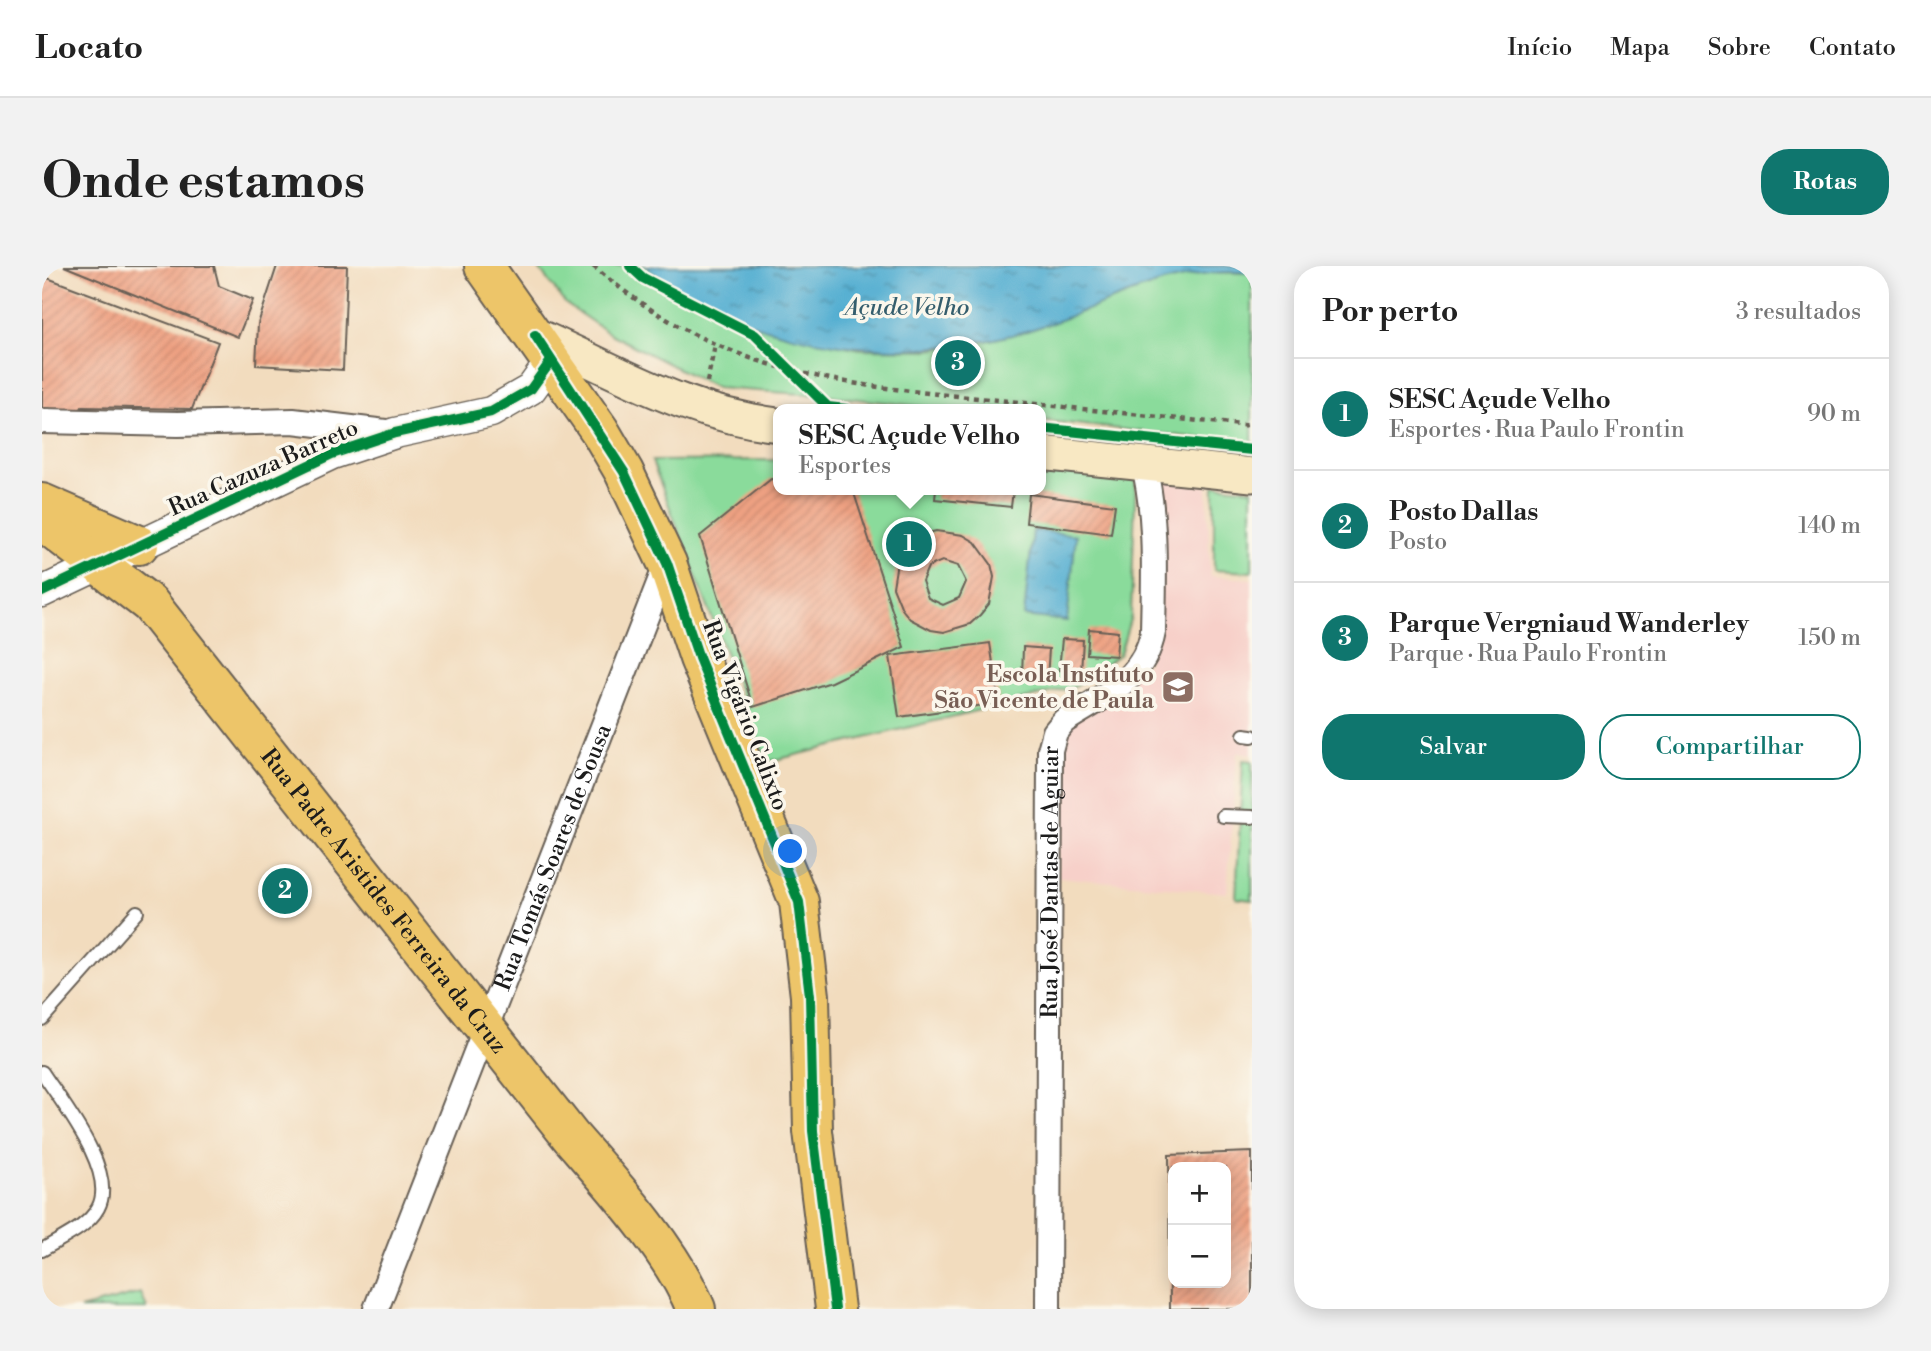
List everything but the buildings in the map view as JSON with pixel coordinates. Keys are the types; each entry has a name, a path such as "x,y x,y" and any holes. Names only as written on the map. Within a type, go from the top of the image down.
{"main road":[{"name":"Rua Vigário Calixto","path":"484,266 543,348 624,472 667,563 699,658 799,902 810,996 814,1130 835,1309"},
{"path":"543,348 701,410 773,424"},
{"path":"1046,453 1143,461 1252,475"},
{"path":"42,503 139,545"},
{"name":"Rua Padre Aristides Ferreira da Cruz","path":"42,521 150,604 641,1222 691,1296 695,1309"}],"street":[{"name":"Rua Cazuza Barreto","path":"42,592 332,454 395,433 491,412 531,389 543,348"},
{"name":"Rua Cazuza Barreto","path":"42,421 178,424 293,421 395,433"},
{"name":"Rua José Dantas de Aguiar","path":"1048,1309 1050,750 1055,732 1064,721 1135,675 1150,648 1153,632 1153,530 1149,486 1143,461"},
{"name":"Rua Tomás Soares de Sousa","path":"376,1309 667,563"}],"lane":[{"path":"1223,816 1252,817"},
{"path":"42,1018 137,912"},
{"path":"42,1072 95,1158 105,1191 97,1210 81,1227 42,1250"}],"path":[{"path":"593,266 631,299 715,345 760,363 884,389 1033,404"},
{"path":"701,410 715,345"},
{"path":"773,353 809,389"},
{"path":"1046,405 1252,426"}],"shaded area":[{"name":"Escola Instituto São Vicente de Paula","path":"1156,480 1207,486 1210,576 1252,579 1252,754 1237,753 1227,893 1058,877 1058,728 1148,663"}],"green space":[{"path":"537,266 644,266 724,312 792,335 860,349 930,350 999,338 1048,324 1162,278 1200,272 1252,273 1252,444 1046,421 1046,404 900,404 716,388 610,334 566,304"},
{"path":"773,460 773,495 1046,495 1046,465 1136,472 1131,616 1120,654 1074,687 767,762 652,461"},
{"path":"1214,485 1252,489 1252,572 1214,570"},
{"path":"1243,760 1252,761 1252,900 1236,898"},
{"path":"141,1293 147,1309 80,1309"}],"water":[{"name":"Açude Velho","path":"644,266 1252,266 1252,273 1224,272 1172,280 1123,295 1049,324 998,338 946,347 893,349 839,345 787,335 736,318 688,295"},
{"path":"1033,530 1076,535 1067,621 1024,616"}],"cycle path":[{"path":"630,266 643,278 755,335 825,404"},
{"path":"535,335 624,472 667,563 699,658 799,902 810,996 813,1131 835,1309"},
{"path":"42,592 332,454 395,433 491,412 531,389 551,361"},
{"path":"1046,429 1252,450"}],"place":[{"name":"Parque Vergniaud Wanderley","path":"958,363"},
{"name":"SESC Açude Velho","path":"909,544"},
{"name":"Escola Instituto São Vicente de Paula","path":"1178,687"},
{"name":"Posto Dallas","path":"285,891"}]}
